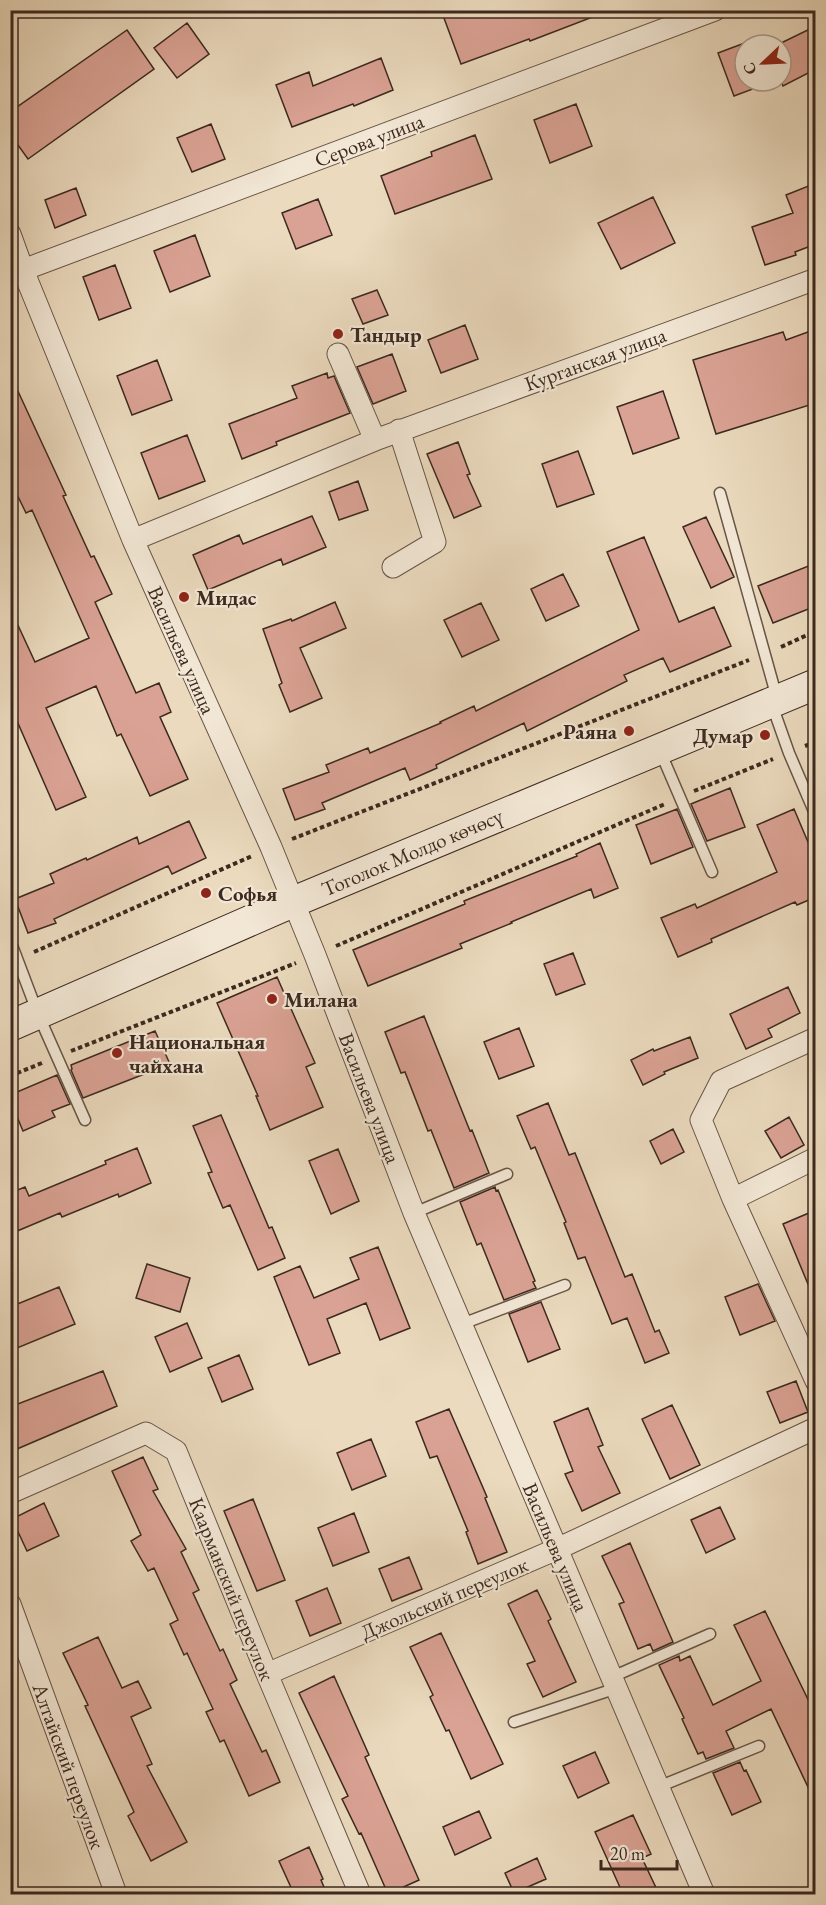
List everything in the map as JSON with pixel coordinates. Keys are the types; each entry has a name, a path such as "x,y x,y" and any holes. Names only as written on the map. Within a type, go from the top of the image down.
{"main road":[{"name":"Тоголок Молдо көчөсү","path":"10,1026 293,902 816,684"}],"street":[{"name":"Серова улица","path":"23,270 715,10"},
{"name":"Васильева улица","path":"10,234 133,540 270,847 315,955 414,1213 704,1894"},
{"name":"Курганская улица","path":"133,540 399,430 816,279"},
{"path":"338,354 375,440"},
{"path":"393,567 435,542 399,430"},
{"path":"816,1038 720,1081 701,1120 733,1199 816,1381"},
{"path":"733,1199 816,1158"},
{"name":"Джольский переулок","path":"267,1674 557,1549 816,1428"},
{"name":"Каарманский переулок","path":"10,1493 146,1433 176,1451 360,1894"},
{"name":"Алтайский переулок","path":"10,1604 116,1894"}],"lane":[{"path":"720,493 766,653 775,701 789,753 816,816"},
{"path":"659,748 712,872"},
{"path":"10,940 38,1014 85,1120"},
{"path":"414,1213 507,1174"},
{"path":"462,1324 565,1285"},
{"path":"514,1722 614,1683 710,1634"},
{"path":"658,1787 759,1746"}],"path":[{"path":"18,959 270,847 766,653 816,631"},
{"path":"10,1076 315,955 680,797 816,742"}],"building":[{"path":"441,10 603,10 603,13 461,64"},
{"path":"187,23 209,54 177,78 154,48"},
{"path":"816,26 816,69 793,81 793,37"},
{"path":"127,30 154,69 28,159 10,134 10,112"},
{"path":"733,47 733,93 742,93 734,96 718,53"},
{"path":"381,58 393,90 292,127 276,85 309,72 313,86"},
{"path":"576,104 592,146 550,163 534,120"},
{"path":"211,124 225,159 192,172 177,138"},
{"path":"475,135 492,179 395,214 381,176 432,156 431,152"},
{"path":"816,183 816,244 795,252 796,255 765,265 752,227 793,213 786,195"},
{"path":"76,188 86,215 55,228 45,200"},
{"path":"653,197 675,243 621,269 598,223"},
{"path":"318,199 332,235 296,249 282,213"},
{"path":"195,235 210,276 170,292 154,251"},
{"path":"115,265 131,308 99,320 83,277"},
{"path":"377,290 388,315 363,324 352,299"},
{"path":"465,325 478,359 441,373 428,340"},
{"path":"816,329 816,403 716,434 693,360 783,332 786,340"},
{"path":"392,354 406,391 373,404 357,367"},
{"path":"157,360 172,400 132,415 117,376"},
{"path":"327,373 328,378 334,376 350,413 276,442 277,445 242,459 229,424 297,398 292,386"},
{"path":"10,374 66,495 63,496 91,557 94,556 112,594 95,602 136,693 159,683 171,712 160,717 188,779 150,796 121,734 117,736 96,686 46,708 86,797 56,810 10,705 10,608 35,662 89,638 32,510 26,513 10,480"},
{"path":"663,391 679,438 633,454 617,407"},
{"path":"187,435 205,481 159,499 141,453"},
{"path":"458,442 470,474 467,475 481,506 454,518 427,454"},
{"path":"578,451 594,494 557,507 542,464"},
{"path":"358,481 368,510 339,520 329,492"},
{"path":"312,516 326,547 283,565 281,559 208,590 193,555 239,535 243,544"},
{"path":"706,517 734,577 711,588 683,527"},
{"path":"644,537 679,622 714,607 731,646 670,672 663,658 624,675 627,681 527,731 524,723 410,780 405,768 322,803 325,809 295,820 283,789 329,772 326,765 368,748 370,753 441,723 474,706 476,711 639,630 607,552"},
{"path":"816,563 816,606 773,623 758,586"},
{"path":"563,574 579,606 546,621 531,589"},
{"path":"335,602 346,628 300,648 322,698 290,712 279,685 282,683 263,629 291,619 292,621"},
{"path":"481,603 499,640 462,657 444,620"},
{"path":"730,788 745,827 707,841 691,804"},
{"path":"677,809 693,847 651,864 636,825"},
{"path":"794,809 816,861 816,897 797,905 795,902 711,939 712,942 678,957 661,918 695,904 697,908 777,872 757,825"},
{"path":"189,821 206,858 172,874 168,866 54,919 56,923 28,933 15,899 54,883 50,874 137,837 139,844"},
{"path":"600,843 618,888 594,898 591,889 460,944 462,948 368,986 353,950 465,904 464,901 577,856 576,854"},
{"path":"573,953 585,984 556,995 544,964"},
{"path":"277,977 315,1063 306,1067 323,1107 270,1130 256,1096 258,1096 217,1003"},
{"path":"788,987 800,1013 768,1029 772,1037 746,1049 730,1014"},
{"path":"424,1016 489,1173 454,1188 431,1130 428,1131 405,1072 401,1073 385,1032"},
{"path":"519,1028 534,1066 499,1079 484,1042"},
{"path":"155,1031 170,1064 83,1098 71,1065"},
{"path":"690,1037 698,1058 664,1072 665,1074 643,1085 631,1060 653,1049 654,1051"},
{"path":"57,1075 70,1104 52,1111 55,1117 23,1131 10,1095"},
{"path":"548,1103 569,1155 575,1153 625,1277 632,1274 655,1332 659,1330 669,1353 645,1363 627,1318 612,1324 585,1257 578,1259 564,1223 566,1222 535,1147 531,1149 517,1116"},
{"path":"221,1115 269,1228 272,1227 285,1258 258,1270 230,1205 223,1208 208,1173 212,1172 193,1126"},
{"path":"789,1117 804,1145 781,1158 765,1131"},
{"path":"673,1129 684,1152 661,1164 650,1141"},
{"path":"137,1148 151,1183 62,1217 60,1213 10,1234 10,1193 25,1187 29,1196 106,1164 105,1161"},
{"path":"338,1149 359,1201 331,1214 309,1161"},
{"path":"495,1187 536,1288 504,1300 481,1243 477,1245 460,1202"},
{"path":"816,1210 816,1301 815,1301 783,1224"},
{"path":"378,1247 410,1328 380,1340 366,1303 327,1319 340,1353 309,1365 274,1277 300,1266 314,1298 359,1279 350,1258"},
{"path":"147,1264 190,1278 180,1312 136,1298"},
{"path":"758,1284 775,1321 740,1335 725,1297"},
{"path":"59,1287 75,1324 10,1351 10,1307"},
{"path":"541,1302 560,1349 528,1362 509,1314"},
{"path":"187,1323 202,1358 170,1372 155,1337"},
{"path":"239,1355 253,1389 222,1402 208,1368"},
{"path":"103,1371 117,1406 10,1452 10,1407"},
{"path":"796,1381 808,1412 780,1423 767,1392"},
{"path":"672,1405 700,1465 670,1479 642,1419"},
{"path":"588,1408 603,1445 598,1447 620,1493 582,1511 565,1474 573,1471 554,1422"},
{"path":"449,1409 487,1497 485,1498 507,1552 478,1564 466,1532 468,1531 437,1456 430,1458 416,1422"},
{"path":"371,1439 386,1476 352,1490 337,1453"},
{"path":"143,1457 158,1489 153,1491 186,1549 181,1552 199,1590 193,1593 220,1651 223,1649 237,1680 230,1684 262,1752 266,1750 280,1782 249,1796 224,1740 220,1742 206,1712 213,1709 187,1653 184,1655 170,1624 178,1620 154,1568 148,1571 131,1541 141,1535 112,1471"},
{"path":"253,1499 285,1580 257,1591 224,1511"},
{"path":"44,1503 59,1536 27,1551 12,1519"},
{"path":"720,1507 735,1539 706,1553 691,1520"},
{"path":"354,1513 369,1552 333,1566 318,1528"},
{"path":"630,1543 673,1642 653,1651 650,1644 638,1649 619,1604 624,1602 602,1556"},
{"path":"409,1557 422,1589 392,1601 379,1569"},
{"path":"327,1588 341,1623 310,1636 296,1601"},
{"path":"537,1590 551,1619 548,1621 576,1682 543,1697 527,1664 535,1661 508,1604"},
{"path":"765,1611 816,1716 816,1804 771,1709 726,1731 734,1748 706,1759 703,1752 698,1754 659,1665 679,1656 680,1661 690,1656 713,1705 761,1681 734,1625"},
{"path":"441,1633 503,1764 471,1779 449,1730 446,1731 430,1697 433,1695 410,1647"},
{"path":"98,1637 122,1688 138,1681 151,1708 131,1717 152,1764 147,1766 187,1842 151,1861 128,1816 134,1812 63,1653"},
{"path":"334,1676 369,1755 365,1757 419,1880 388,1894 361,1833 359,1834 342,1799 348,1796 299,1693"},
{"path":"595,1752 609,1783 578,1798 563,1766"},
{"path":"740,1762 761,1802 732,1815 713,1773"},
{"path":"479,1811 491,1838 455,1855 443,1827"},
{"path":"633,1815 651,1854 642,1858 659,1894 623,1894 595,1832"},
{"path":"309,1847 327,1894 294,1894 279,1861"},
{"path":"537,1858 546,1879 514,1893 505,1873"}],"place":[{"name":"Тандыр","path":"338,334"},
{"name":"Мидас","path":"184,597"},
{"name":"Раяна","path":"629,731"},
{"name":"Думар","path":"765,735"},
{"name":"Софья","path":"206,893"},
{"name":"Милана","path":"272,999"},
{"name":"Национальная чайхана","path":"117,1053"}]}
